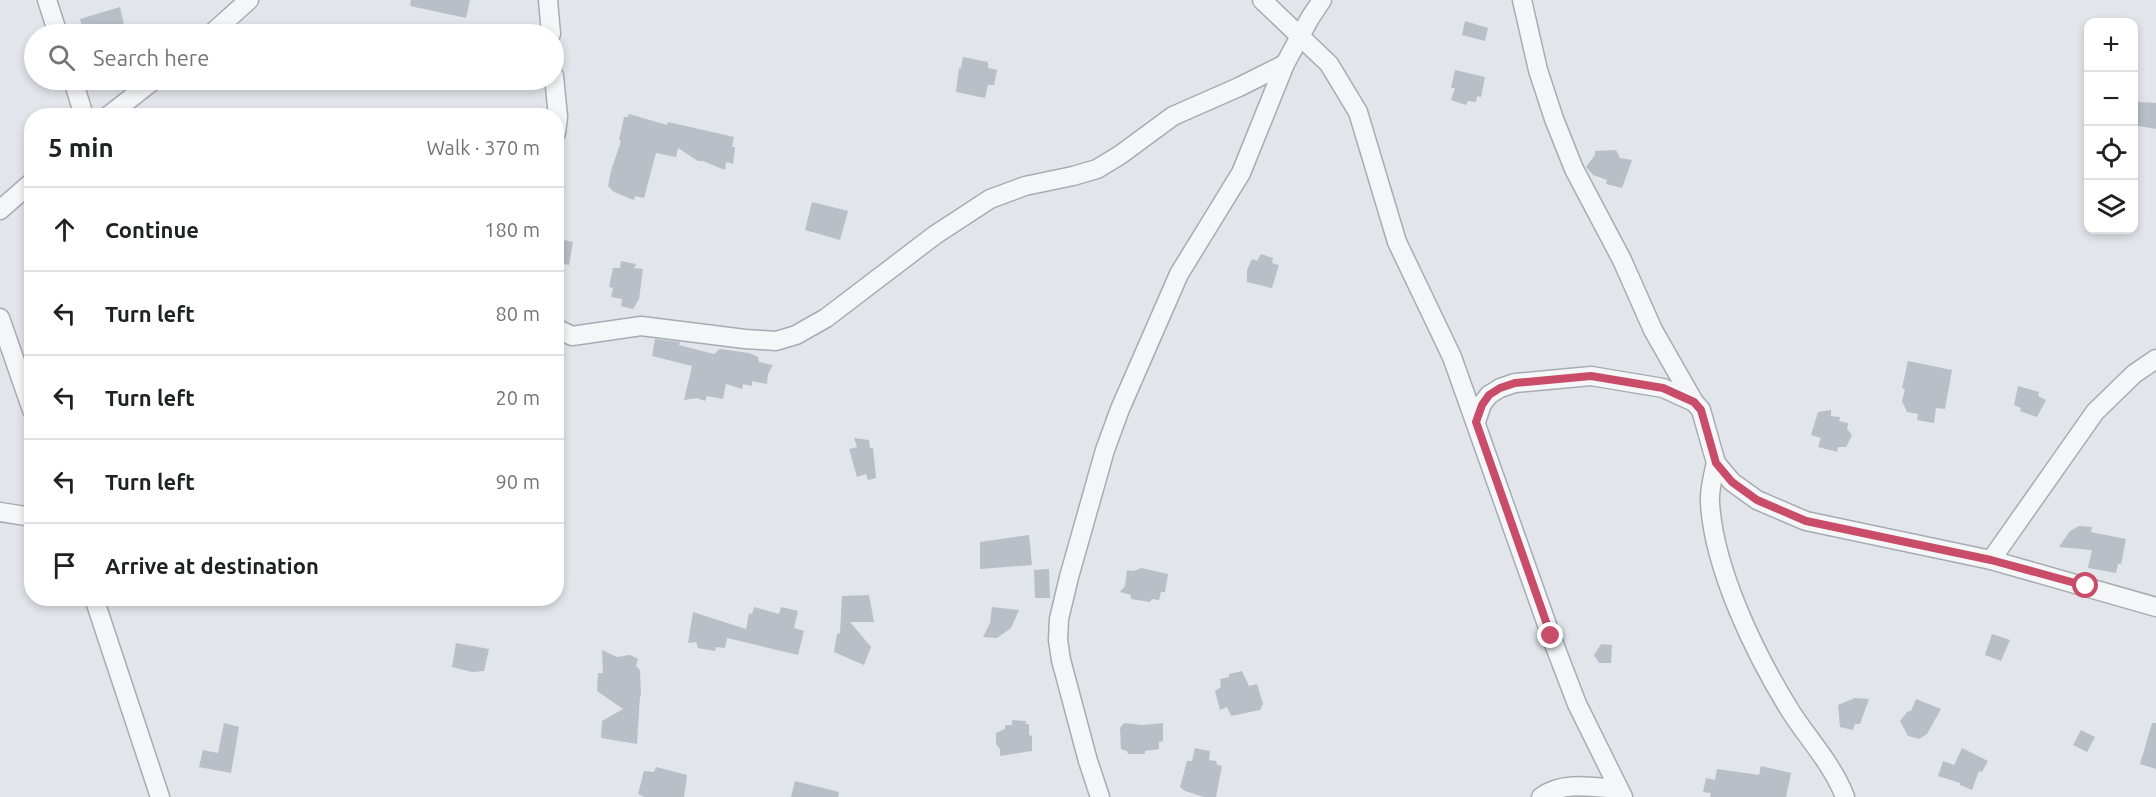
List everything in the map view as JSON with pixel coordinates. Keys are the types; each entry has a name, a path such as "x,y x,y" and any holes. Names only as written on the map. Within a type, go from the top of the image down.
{"street":[{"path":"47,0 55,24"},
{"path":"218,24 229,8 249,0"},
{"path":"548,0 550,24"},
{"path":"1262,0 1329,64 1358,112 1397,242 1452,357 1577,704 1620,793"},
{"path":"1100,797 1088,761 1061,660 1058,640 1059,619 1069,577 1105,450 1120,409 1179,274 1240,173 1285,64 1322,0"},
{"path":"1522,0 1538,70 1574,170 1622,260 1653,330 1706,422 1716,463 1711,488 1711,515 1717,546 1744,626 1770,678 1791,713 1831,769 1845,797"},
{"path":"564,332 572,336 641,326 776,341 796,336 826,318 936,235 990,199 1024,186 1097,169 1173,116 1285,64"},
{"path":"76,90 82,108"},
{"path":"118,108 141,90"},
{"path":"555,90 557,108"},
{"path":"0,210 24,189"},
{"path":"0,318 24,387"},
{"path":"1991,560 2095,412 2134,374 2156,359"},
{"path":"1476,422 1482,405 1489,395 1500,388 1515,383 1554,379 1591,376 1624,380 1663,388 1694,402"},
{"path":"1716,463 1732,482 1757,500 1806,521 1991,560 2156,607"},
{"path":"0,512 24,516"},
{"path":"97,606 160,797"},
{"path":"1541,797 1550,790 1569,786 1620,793"}],"building":[{"path":"411,0 470,0 466,18 410,6"},
{"path":"120,7 124,24 81,24 80,19"},
{"path":"1465,21 1488,28 1485,41 1462,35"},
{"path":"963,57 988,62 988,68 997,70 994,85 988,85 985,98 956,92"},
{"path":"1455,70 1485,77 1481,97 1477,96 1476,102 1468,101 1466,105 1451,100 1455,88 1451,88"},
{"path":"2138,102 2156,103 2156,129 2138,126"},
{"path":"629,114 667,125 668,122 734,137 733,164 726,162 725,170 698,161 678,148 676,157 656,153 644,198 635,196 634,200 614,192 608,186 621,141 619,140 624,117 628,117"},
{"path":"1616,150 1620,158 1632,160 1622,188 1606,184 1607,180 1593,175 1586,167 1595,155 1595,151"},
{"path":"812,202 848,211 840,240 805,230"},
{"path":"564,240 573,242 569,265 564,264"},
{"path":"1261,254 1273,258 1272,263 1279,265 1272,288 1247,282 1247,270 1252,259 1257,261"},
{"path":"621,261 636,264 634,268 643,269 639,299 633,309 621,306 622,299 611,297 613,288 609,287 613,268 620,268"},
{"path":"655,339 680,342 679,345 714,354 720,349 749,353 758,357 759,362 773,365 768,374 767,384 752,381 752,386 743,384 742,389 726,384 723,399 707,396 705,401 697,398 684,400 692,366 652,356"},
{"path":"1908,361 1952,370 1945,409 1936,408 1934,423 1917,420 1918,414 1907,412 1902,401 1905,389 1902,388"},
{"path":"2018,386 2039,392 2038,396 2046,400 2037,417 2020,411 2021,408 2014,405"},
{"path":"1831,410 1831,416 1840,417 1839,421 1848,423 1847,429 1852,435 1846,447 1838,447 1837,452 1818,447 1821,438 1811,435 1818,412"},
{"path":"854,438 869,440 870,448 873,448 876,478 868,480 866,474 857,477 849,449 857,447"},
{"path":"2079,526 2092,527 2091,532 2126,539 2121,564 2118,564 2116,573 2088,568 2092,550 2059,547 2070,531"},
{"path":"1029,535 1032,565 980,569 980,542"},
{"path":"1141,568 1168,574 1165,592 1161,592 1159,600 1152,599 1150,602 1131,599 1131,595 1120,592 1125,586 1127,570 1134,571"},
{"path":"1049,569 1050,598 1035,598 1034,570"},
{"path":"869,595 874,622 850,622 871,647 864,665 834,652 837,634 840,633 842,596"},
{"path":"754,607 779,614 781,607 798,611 794,628 804,631 798,655 727,638 725,648 716,647 715,651 698,648 696,642 688,643 693,612 746,629 749,613 752,614"},
{"path":"992,607 1019,610 1011,628 997,638 983,637 990,623"},
{"path":"1992,634 2010,640 2001,661 1985,655"},
{"path":"456,643 489,649 484,671 472,672 452,667"},
{"path":"1601,644 1612,645 1611,663 1599,663 1594,655"},
{"path":"602,650 617,657 630,655 638,659 636,666 640,670 641,696 637,744 601,738 602,721 623,709 597,691 598,673 603,673"},
{"path":"1242,671 1249,686 1257,684 1263,704 1260,710 1231,716 1227,707 1220,710 1215,691 1221,687 1220,679"},
{"path":"1855,698 1869,699 1860,724 1855,724 1853,730 1840,727 1838,705"},
{"path":"1916,699 1941,709 1927,734 1919,739 1908,736 1900,721 1907,712 1911,711"},
{"path":"1012,720 1026,721 1026,724 1029,724 1032,751 1000,756 1000,749 996,744 996,733 1005,729 1005,725 1012,725"},
{"path":"224,723 239,727 231,773 199,767 203,750 218,753"},
{"path":"1124,723 1143,725 1163,723 1163,741 1159,742 1159,749 1145,751 1145,754 1128,754 1127,751 1121,749 1120,728"},
{"path":"2152,723 2156,723 2156,769 2140,764"},
{"path":"2081,730 2095,737 2087,752 2073,745"},
{"path":"1195,748 1210,751 1209,760 1216,761 1217,765 1222,766 1216,797 1204,797 1180,787 1187,761 1192,761"},
{"path":"1962,748 1988,761 1982,772 1979,771 1972,790 1960,783 1938,776 1943,761 1954,765"},
{"path":"1761,766 1791,773 1786,797 1710,797 1711,793 1703,792 1706,778 1715,780 1717,769 1759,775"},
{"path":"656,767 687,775 684,797 644,797 638,794 644,771 654,772"},
{"path":"795,781 839,792 838,797 791,797"}],"route":[{"path":"1551,636 1476,422 1482,405 1489,395 1500,388 1515,383 1564,378 1591,376 1624,380 1663,388 1694,402 1701,410 1706,422 1716,463 1732,482 1757,500 1806,521 1991,560 2086,586"}]}
